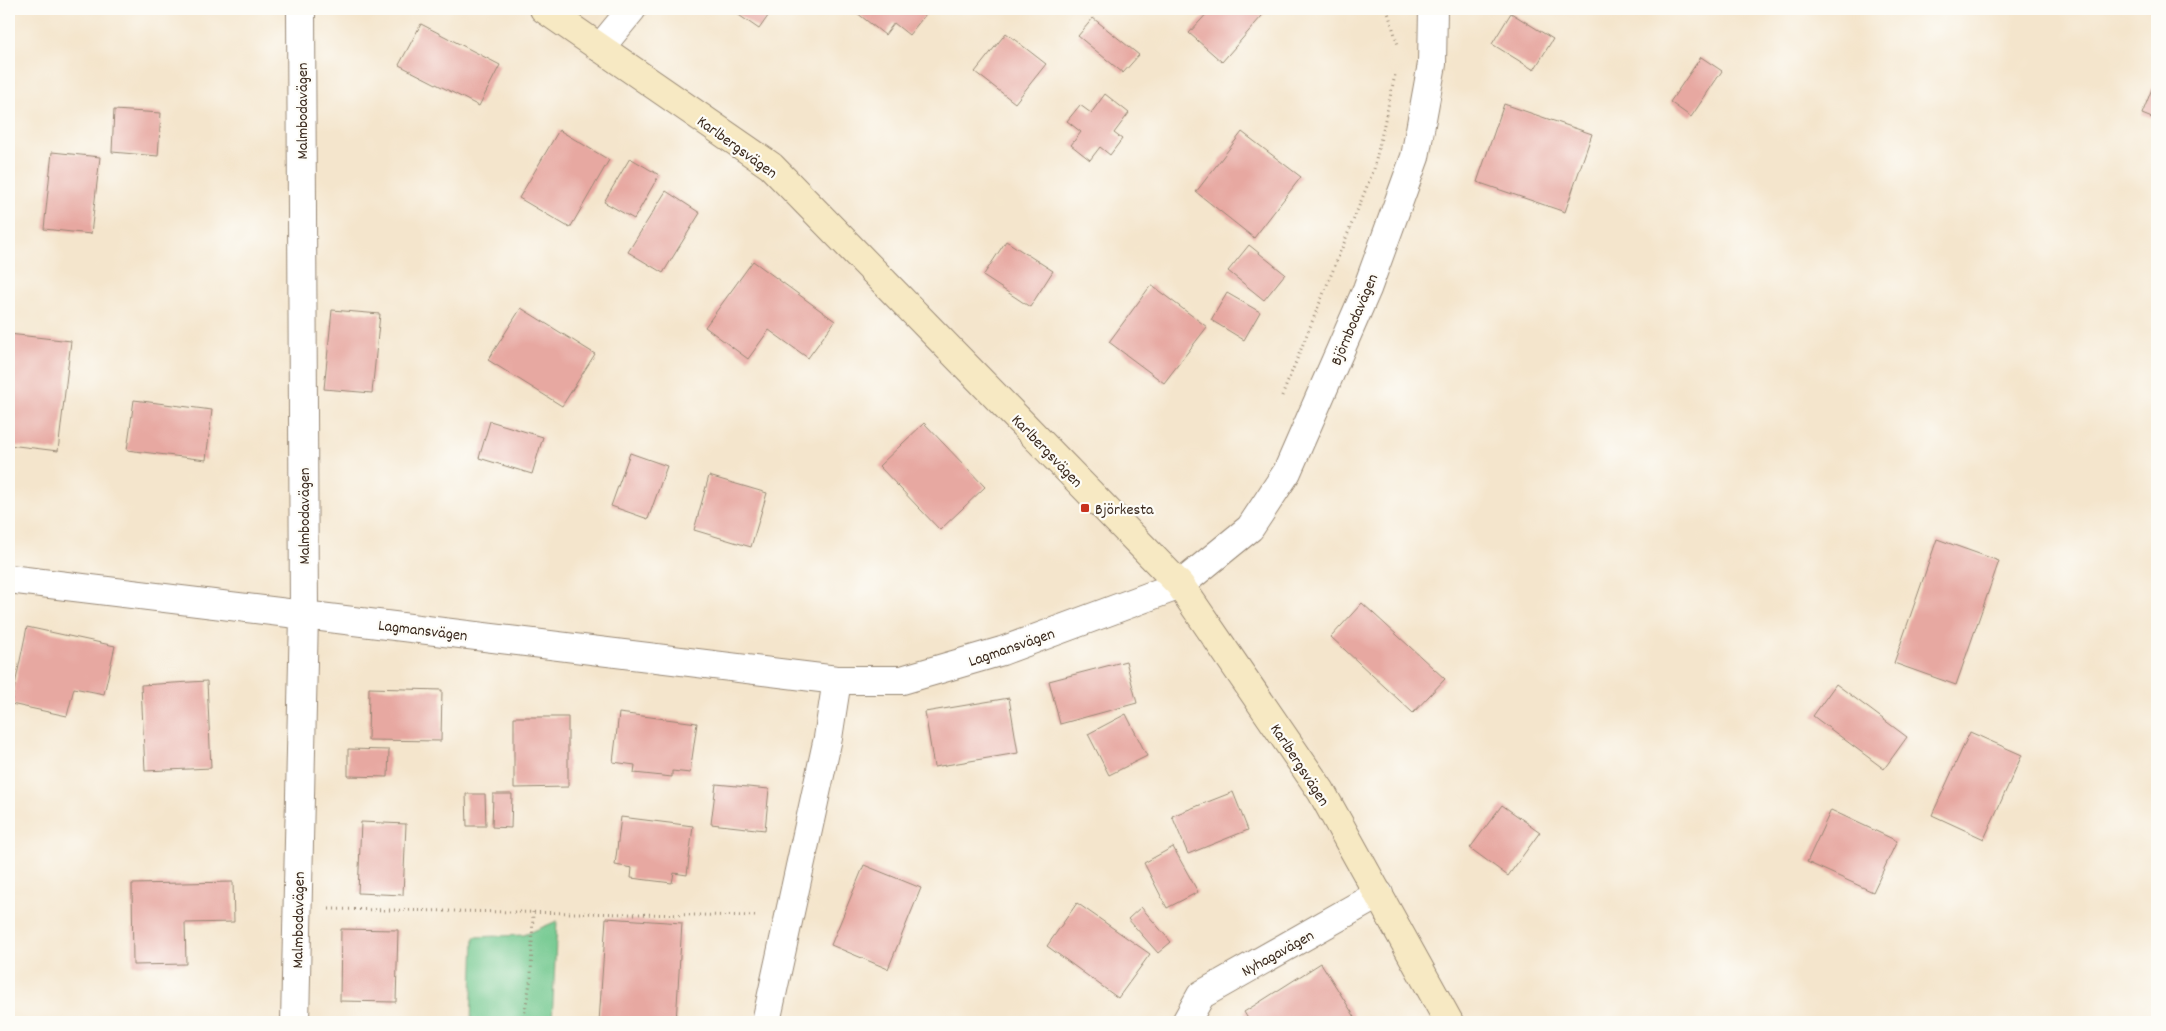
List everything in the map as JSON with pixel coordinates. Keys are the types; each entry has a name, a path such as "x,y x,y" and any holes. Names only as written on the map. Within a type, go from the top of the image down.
{"street":[{"name":"Malmbodavägen","path":"295,1022 304,614 301,9"},
{"name":"Karlbergsvägen","path":"544,9 771,166 1180,585 1321,791 1449,1022"},
{"path":"600,48 632,9"},
{"name":"Björnbodavägen","path":"1180,585 1250,528 1287,472 1367,289 1415,157 1432,64 1433,9"},
{"name":"Lagmansvägen","path":"9,579 837,680 902,680 1002,651 1180,585"},
{"path":"766,1022 828,738 837,680"},
{"name":"Nyhagavägen","path":"1186,1022 1201,995 1379,894"}],"path":[{"path":"1387,9 1400,51"},
{"path":"1279,405 1374,169 1396,69"},
{"path":"298,908 764,916 787,924"},
{"path":"522,1022 531,977 533,912"}],"green space":[{"path":"557,921 552,1022 471,1022 474,937 524,935"}],"building":[{"path":"730,9 773,9 759,29"},
{"path":"852,9 930,9 909,35 894,23 885,35"},
{"path":"1211,9 1268,9 1222,62 1189,33"},
{"path":"1511,13 1553,39 1534,70 1492,44"},
{"path":"1093,18 1139,55 1123,73 1078,36"},
{"path":"421,24 500,65 479,106 399,65"},
{"path":"1006,33 1046,64 1015,103 975,72"},
{"path":"1701,57 1722,71 1691,117 1670,102"},
{"path":"2157,76 2157,120 2142,114"},
{"path":"1105,94 1129,113 1114,133 1122,139 1110,155 1100,147 1090,160 1071,145 1081,132 1067,121 1080,105 1091,113"},
{"path":"1504,104 1592,134 1565,212 1477,182"},
{"path":"114,110 161,113 158,156 112,152"},
{"path":"559,130 609,160 570,228 519,198"},
{"path":"1242,132 1301,177 1254,238 1196,192"},
{"path":"52,152 100,157 91,234 44,229"},
{"path":"630,158 659,175 634,219 604,202"},
{"path":"666,191 700,213 663,273 628,252"},
{"path":"1006,241 1053,271 1030,307 983,276"},
{"path":"1249,245 1285,274 1264,300 1228,271"},
{"path":"753,261 835,321 808,358 769,330 748,359 705,327"},
{"path":"1151,285 1207,327 1164,383 1109,342"},
{"path":"1227,293 1260,312 1244,340 1211,320"},
{"path":"521,308 595,354 562,406 488,360"},
{"path":"332,310 380,314 372,393 324,389"},
{"path":"9,334 71,341 58,451 9,445"},
{"path":"134,400 212,410 206,460 127,450"},
{"path":"490,421 543,437 532,474 479,458"},
{"path":"924,423 985,487 940,530 879,466"},
{"path":"630,453 667,466 648,519 611,506"},
{"path":"709,476 767,493 751,547 694,530"},
{"path":"1937,539 1999,561 1956,685 1894,663"},
{"path":"1362,603 1445,679 1413,713 1331,637"},
{"path":"27,627 115,646 104,694 74,688 67,716 11,704"},
{"path":"1126,661 1137,703 1060,724 1049,681"},
{"path":"207,681 211,768 145,771 141,685"},
{"path":"1836,684 1907,737 1884,769 1813,716"},
{"path":"369,688 442,690 441,741 368,740"},
{"path":"1009,698 1018,753 934,767 925,712"},
{"path":"619,713 697,723 690,773 672,771 672,777 634,773 635,765 613,762"},
{"path":"1126,714 1147,756 1109,775 1088,734"},
{"path":"514,717 568,717 568,787 514,788"},
{"path":"1970,732 2022,755 1984,839 1932,815"},
{"path":"348,749 389,750 388,777 348,776"},
{"path":"716,784 769,789 765,830 711,824"},
{"path":"1233,792 1248,830 1188,854 1172,816"},
{"path":"466,794 485,794 486,826 467,826"},
{"path":"493,794 512,794 511,828 492,827"},
{"path":"1502,805 1540,832 1508,876 1470,848"},
{"path":"1831,810 1897,841 1873,892 1807,862"},
{"path":"621,817 693,826 687,875 674,873 672,883 631,878 632,868 615,865"},
{"path":"361,822 406,824 403,895 358,893"},
{"path":"1173,847 1198,892 1167,908 1144,863"},
{"path":"864,865 921,888 888,969 831,945"},
{"path":"233,882 234,922 185,923 186,964 133,965 132,884"},
{"path":"1077,903 1150,954 1118,998 1047,946"},
{"path":"1141,907 1171,942 1158,953 1128,919"},
{"path":"606,918 682,923 676,1022 599,1022"},
{"path":"341,929 398,930 396,1002 340,1001"},
{"path":"1321,963 1358,1022 1250,1022 1244,1012"}],"place":[{"name":"Björkesta","path":"1085,508"}]}
